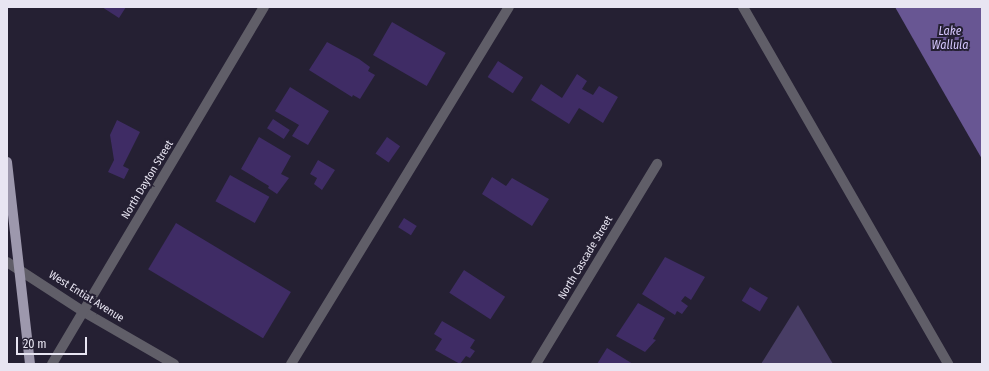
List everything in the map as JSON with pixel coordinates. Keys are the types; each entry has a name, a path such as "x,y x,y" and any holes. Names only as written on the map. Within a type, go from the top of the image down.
{"main road":[{"path":"7,162 30,364"}],"street":[{"name":"North Dayton Street","path":"52,364 264,7"},
{"path":"291,364 509,7"},
{"path":"743,7 948,364"},
{"name":"North Cascade Street","path":"536,364 657,164"},
{"name":"West Entiat Avenue","path":"7,262 84,312 174,364"}],"shaded area":[{"path":"798,305 833,364 761,364"}],"water":[{"name":"Lake Wallula","path":"895,7 982,7 982,159 936,79"}],"building":[{"path":"102,7 126,7 119,18"},
{"path":"392,22 446,53 427,86 373,55"},
{"path":"327,42 359,59 370,67 368,71 375,75 360,99 353,95 352,97 309,70"},
{"path":"498,61 523,77 513,93 488,77"},
{"path":"577,74 587,81 582,89 593,95 599,86 618,97 603,123 579,108 569,124 531,100 541,84 562,98"},
{"path":"290,87 329,111 308,145 292,136 299,125 275,111"},
{"path":"273,119 290,130 284,139 267,128"},
{"path":"117,120 140,132 123,166 129,169 124,179 108,172 114,160 110,135"},
{"path":"259,137 291,156 281,174 289,178 277,194 268,188 269,186 241,169"},
{"path":"387,137 400,146 389,163 376,153"},
{"path":"318,160 335,170 322,190 314,184 317,178 310,174"},
{"path":"230,175 269,197 255,223 215,201"},
{"path":"492,177 506,186 512,178 549,199 532,226 482,194"},
{"path":"404,218 417,226 411,235 398,227"},
{"path":"176,223 291,292 263,338 148,269"},
{"path":"665,257 705,277 691,300 685,296 681,301 688,306 682,314 677,311 675,315 642,294"},
{"path":"464,270 505,297 490,319 449,293"},
{"path":"750,287 768,298 760,312 742,301"},
{"path":"638,303 665,318 653,339 656,340 645,352 616,336"},
{"path":"442,321 475,340 470,348 475,351 470,358 466,356 460,364 435,350 442,339 434,334"},
{"path":"607,348 633,364 597,364"}]}
